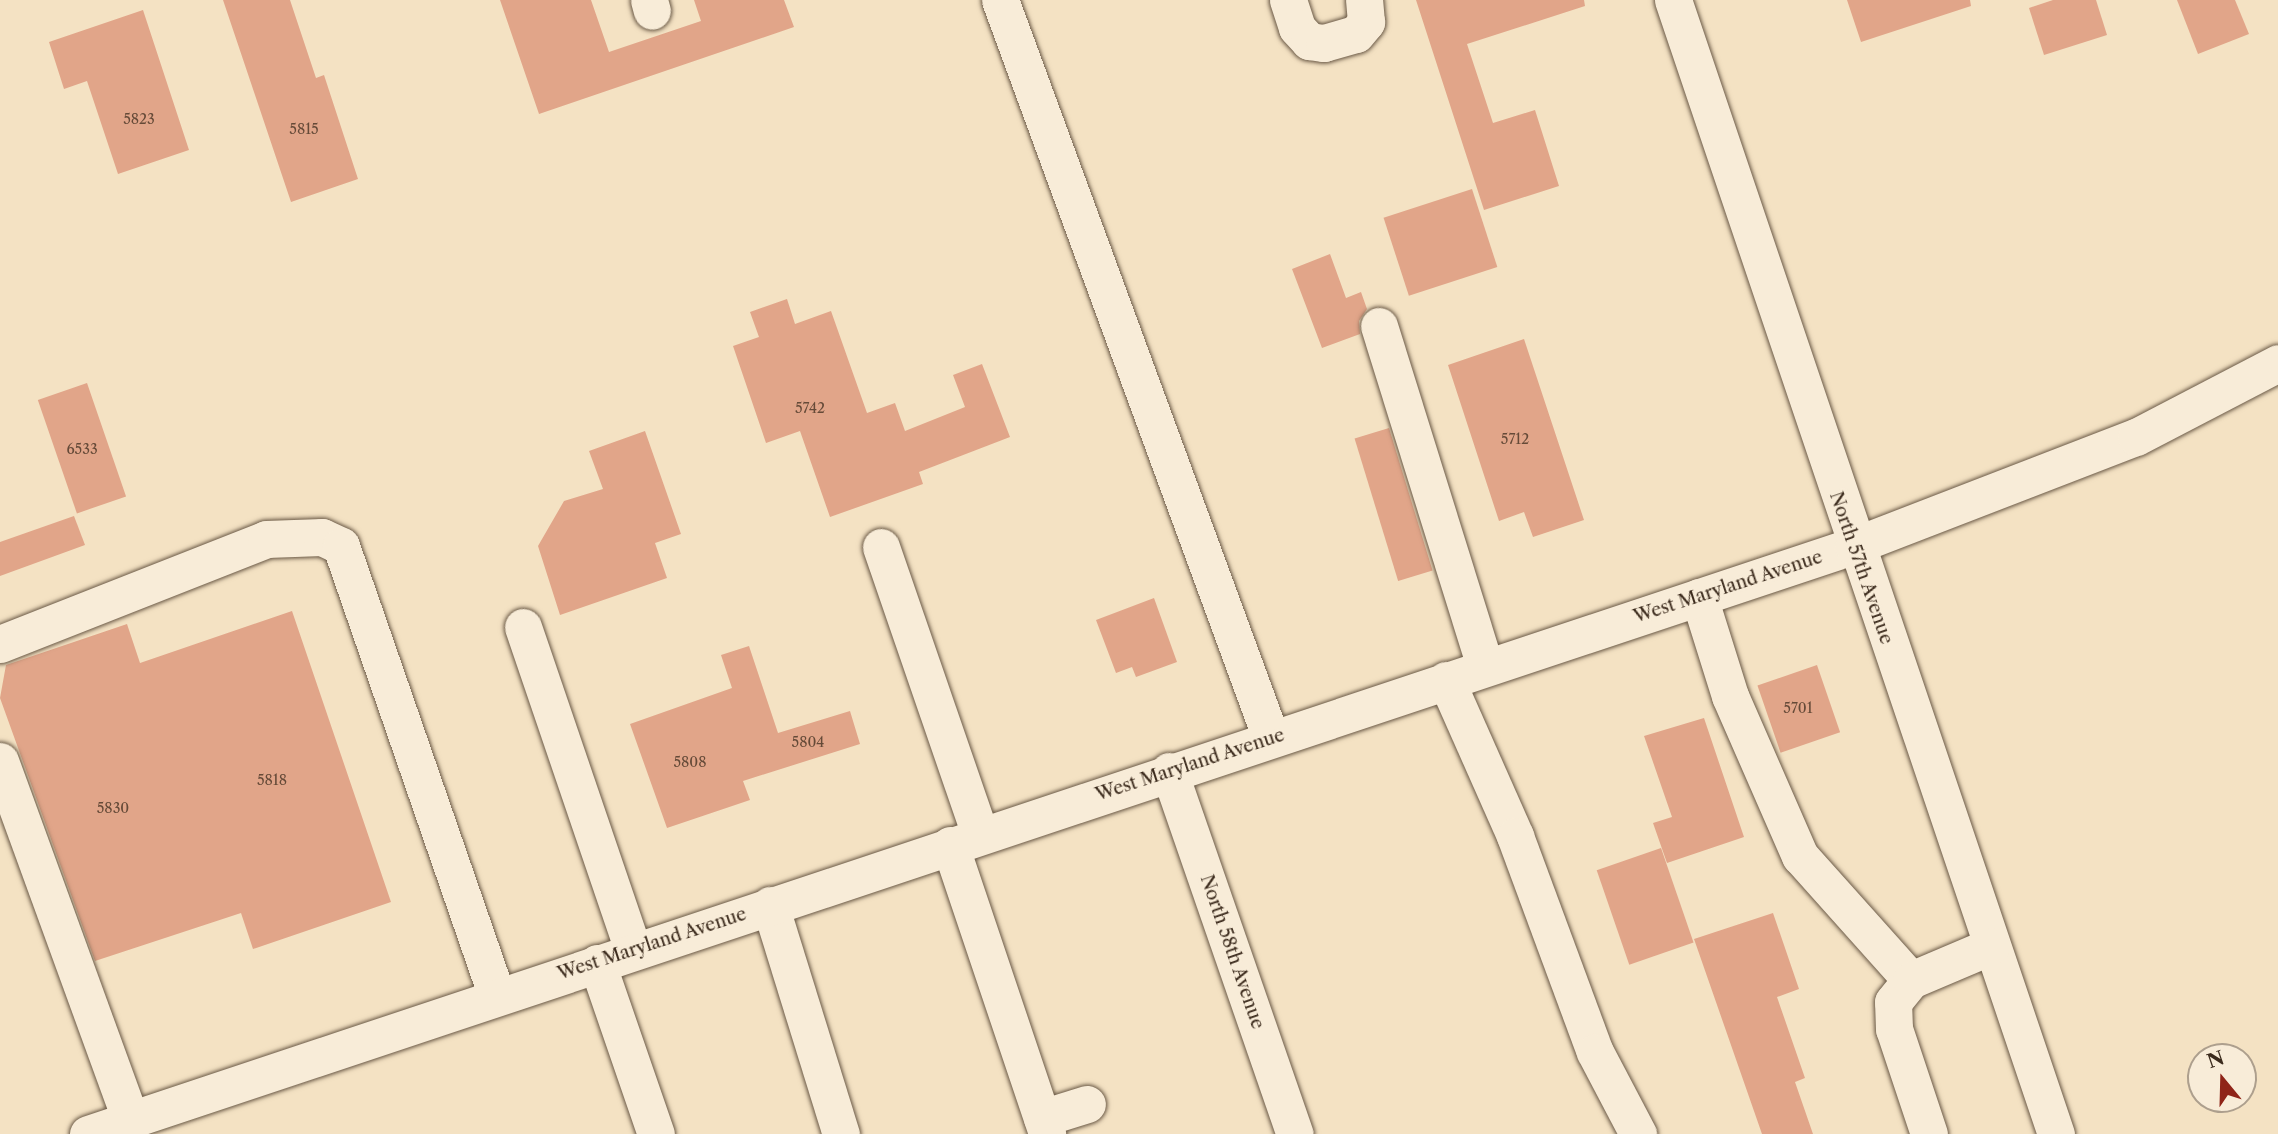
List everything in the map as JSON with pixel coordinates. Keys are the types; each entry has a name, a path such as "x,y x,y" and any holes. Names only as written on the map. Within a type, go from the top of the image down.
{"street":[{"path":"1000,0 1271,737"},
{"path":"1288,0 1297,28 1309,41 1324,43 1356,34 1366,22 1364,0"},
{"name":"North 57th Avenue","path":"1673,0 1853,546 2056,1134"},
{"path":"1379,326 1485,667"},
{"name":"West Maryland Avenue","path":"88,1134 1271,737 1853,546 2136,437 2278,363"},
{"path":"0,644 266,539 321,537 341,547 497,996"},
{"path":"881,547 1044,1126 1087,1104"},
{"path":"1699,597 1730,696 1800,856 1885,944 1911,980"},
{"path":"523,627 633,950"},
{"path":"1446,680 1514,836 1595,1052 1638,1134"},
{"path":"0,761 131,1120"},
{"name":"North 58th Avenue","path":"1169,771 1295,1134"},
{"path":"770,905 841,1134"},
{"path":"1929,1134 1894,1029 1893,1002 1911,980 1991,946"},
{"path":"597,963 656,1134"}],"building":[{"path":"223,0 290,0 316,78 324,75 358,179 291,202"},
{"path":"500,0 591,0 609,52 701,21 694,0 784,0 794,27 539,114"},
{"path":"1416,0 1584,0 1585,6 1467,44 1493,123 1535,110 1559,186 1484,210"},
{"path":"1847,0 1970,0 1971,6 1861,42"},
{"path":"2053,0 2096,0 2107,35 2044,55 2029,8"},
{"path":"2177,0 2235,0 2249,34 2198,54"},
{"path":"143,10 189,150 118,174 87,81 64,89 49,42"},
{"path":"1472,189 1497,267 1409,296 1384,218"},
{"path":"1330,254 1346,298 1361,292 1367,309 1359,321 1360,334 1322,348 1292,269"},
{"path":"787,299 795,324 831,311 867,413 895,403 905,431 965,407 953,375 982,364 1010,437 919,472 923,484 830,517 800,431 766,443 733,346 759,337 750,312"},
{"path":"1524,339 1584,520 1533,537 1524,512 1499,521 1448,365"},
{"path":"87,383 126,496 77,513 38,400"},
{"path":"1389,428 1433,570 1398,581 1355,439"},
{"path":"645,431 681,534 655,543 667,578 560,615 538,546 564,501 603,489 589,451"},
{"path":"74,516 85,545 0,576 0,542"},
{"path":"1154,598 1177,662 1136,677 1132,667 1116,673 1096,620"},
{"path":"292,611 391,902 253,949 241,913 95,961 0,698 6,665 127,624 140,663"},
{"path":"749,646 778,733 850,711 860,744 743,781 750,800 667,828 630,724 732,688 721,655"},
{"path":"1817,665 1840,732 1781,753 1757,686"},
{"path":"1704,718 1744,837 1667,863 1653,823 1672,817 1644,736"},
{"path":"1661,848 1694,943 1629,965 1597,870"},
{"path":"1773,913 1799,989 1777,997 1805,1078 1795,1082 1813,1134 1762,1134 1694,939"}]}
